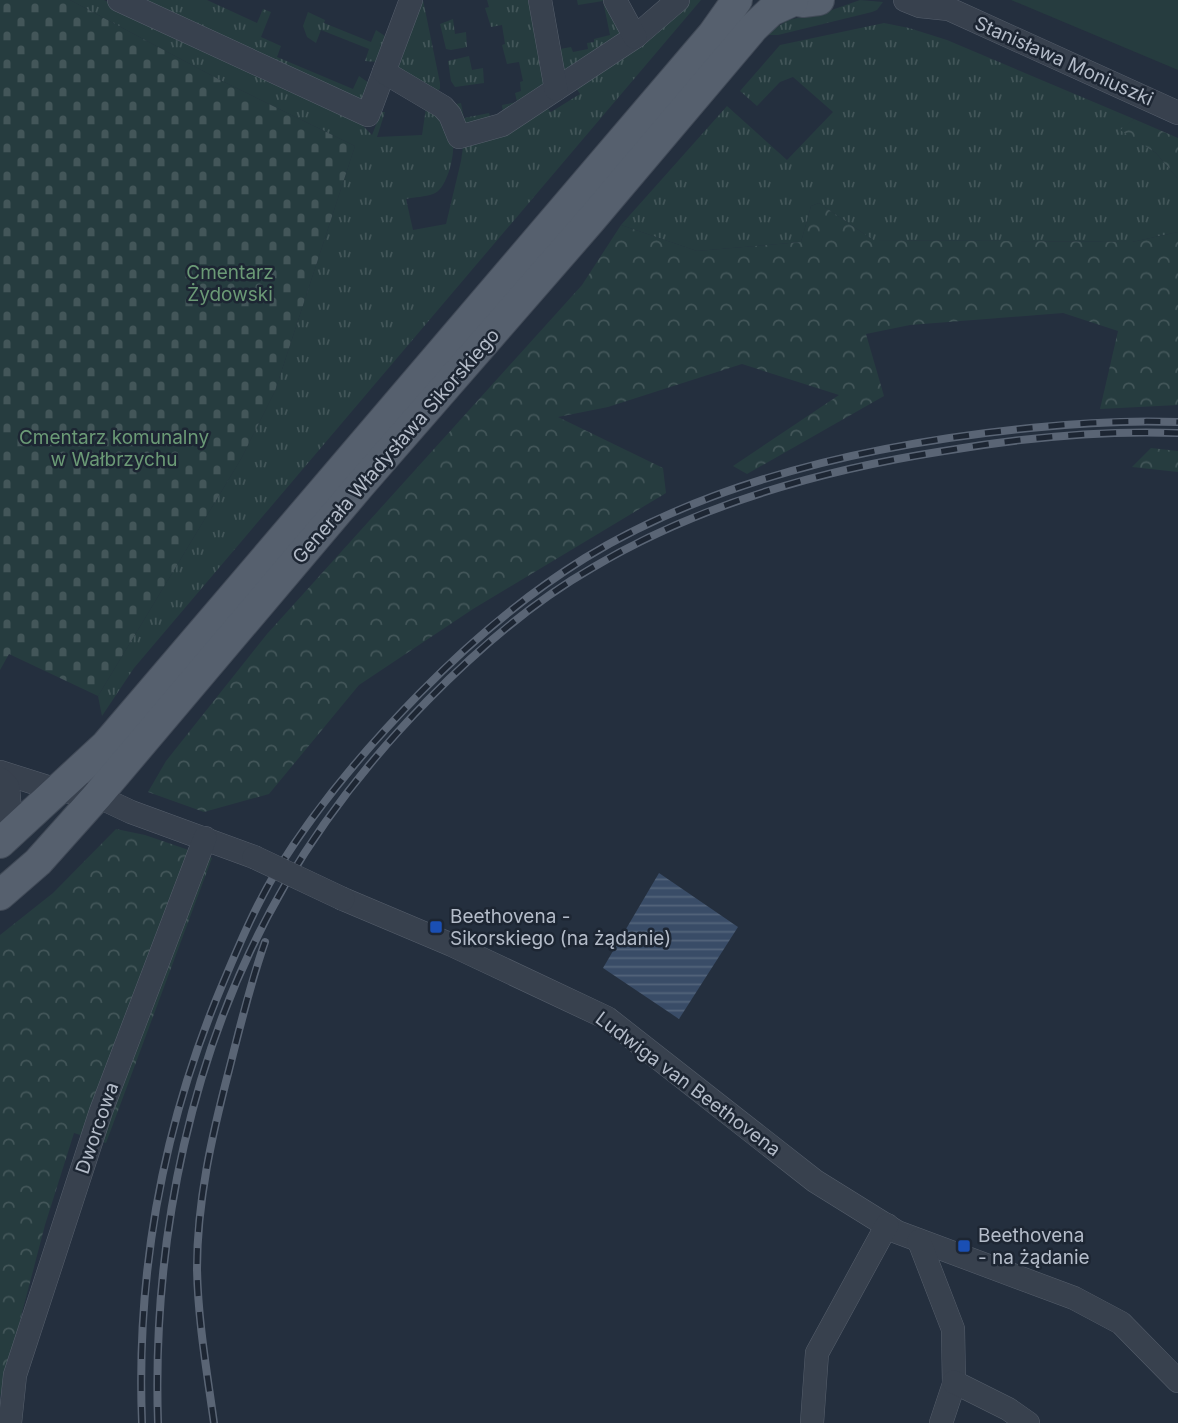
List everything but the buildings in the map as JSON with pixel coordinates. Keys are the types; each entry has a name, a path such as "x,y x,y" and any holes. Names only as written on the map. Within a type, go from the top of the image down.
{"main road":[{"name":"Generała Władysława Sikorskiego","path":"0,843 106,745 713,34 737,0"},
{"name":"Generała Władysława Sikorskiego","path":"0,895 37,862 97,796 754,27 771,11 792,0"},
{"path":"792,0 819,0"}],"street":[{"path":"119,0 368,115 411,0"},
{"path":"540,0 556,89"},
{"path":"615,0 635,37"},
{"path":"384,72 443,107 459,136 502,125 635,37 678,0"},
{"name":"Stanisława Moniuszki","path":"905,0 920,6 945,5 1178,113"},
{"name":"Ludwiga van Beethovena","path":"0,772 57,790 97,796 254,857 607,1018 815,1181 887,1225 919,1241 1086,1304 1121,1323 1178,1381"},
{"path":"0,779 8,787 10,811 0,838"},
{"name":"Dworcowa","path":"10,1423 15,1375 101,1111 205,838"},
{"path":"812,1423 817,1353 887,1225"},
{"path":"919,1241 953,1329 954,1382 941,1423"},
{"path":"954,1382 1008,1409 1025,1422"}],"green space":[{"name":"Cmentarz komunalny w Wałbrzychu","path":"0,0 70,0 222,81 355,146 275,391 241,459 98,696 9,654 0,670"},
{"path":"70,0 104,0 349,112 372,135 381,112 385,112 377,137 422,135 426,108 433,108 452,135 452,158 447,177 438,191 406,199 413,230 446,224 464,140 545,106 551,112 580,94 574,85 685,0 701,0 134,668 102,716 98,696 241,459 275,391 355,146 222,81"},
{"path":"133,0 207,0 257,23 263,9 271,12 261,37 281,46 277,57 353,89 359,76 369,83 361,102"},
{"path":"423,0 440,83 440,89 434,93 398,68"},
{"path":"487,0 534,0 548,85 531,101 500,121 466,127 459,121 456,104 461,103 464,118 503,113 502,105 517,102 515,93 521,91 520,82 523,81 519,62 507,64 502,45 505,44 502,25 491,27 485,8 489,7"},
{"path":"577,0 610,0 623,32 562,72 560,49 571,47 573,52 588,49 587,43 610,35 603,1 578,5"},
{"path":"860,0 883,2 872,12 778,35 765,35 788,20 826,12"},
{"path":"1011,0 1178,0 1178,70"},
{"path":"308,12 325,20 324,23 371,42 376,30 385,36 377,62 365,61 369,49 321,30 316,43 307,37 303,26"},
{"path":"453,19 455,34 466,32 467,47 446,49 440,24"},
{"path":"884,23 947,40 1134,119 1121,130 1156,153 1178,179 1178,232 1132,242 873,240 819,203 811,206 801,242 697,251 621,225 727,106 787,160 833,112 793,77 780,82 757,106 740,91 780,45"},
{"path":"469,56 472,70 483,68 484,83 455,87 451,81 448,61"},
{"path":"1134,119 1178,138 1178,179 1156,153 1120,130"},
{"path":"819,203 873,240 1132,242 1178,232 1178,405 1100,409 1118,331 1063,313 910,325 866,334 884,396 747,474 733,466 839,395 742,364 608,407 558,417 663,468 666,493 473,609 359,685 269,794 204,812 148,792 166,761 267,634 582,285 621,225 697,251 801,242 811,206"},
{"path":"1151,448 1178,451 1178,472 1132,467"},
{"path":"116,829 145,835 212,858 106,1143 74,1133 45,1225 0,1397 0,935 53,893"}],"water":[{"path":"659,873 738,927 679,1019 603,968"}],"railway":[{"path":"142,1423 144,1310 158,1198 185,1089 223,983 261,899 308,824 362,756 439,674 519,604 585,558 635,530 688,506 743,486 800,469 915,443 1085,423 1178,422"},
{"path":"158,1423 162,1284 171,1214 184,1145 202,1077 225,1011 252,947 285,885 316,836 369,765 447,681 485,645 526,612 592,568 675,525 762,493 852,468 973,446 1090,434 1178,433"},
{"path":"214,1423 198,1288 200,1218 217,1119 265,942"}],"place":[{"name":"Beethovena - Sikorskiego (na żądanie)","path":"436,927"},
{"name":"Beethovena - na żądanie","path":"964,1246"}],"park label":[{"name":"Cmentarz Żydowski","path":"230,283"}]}
